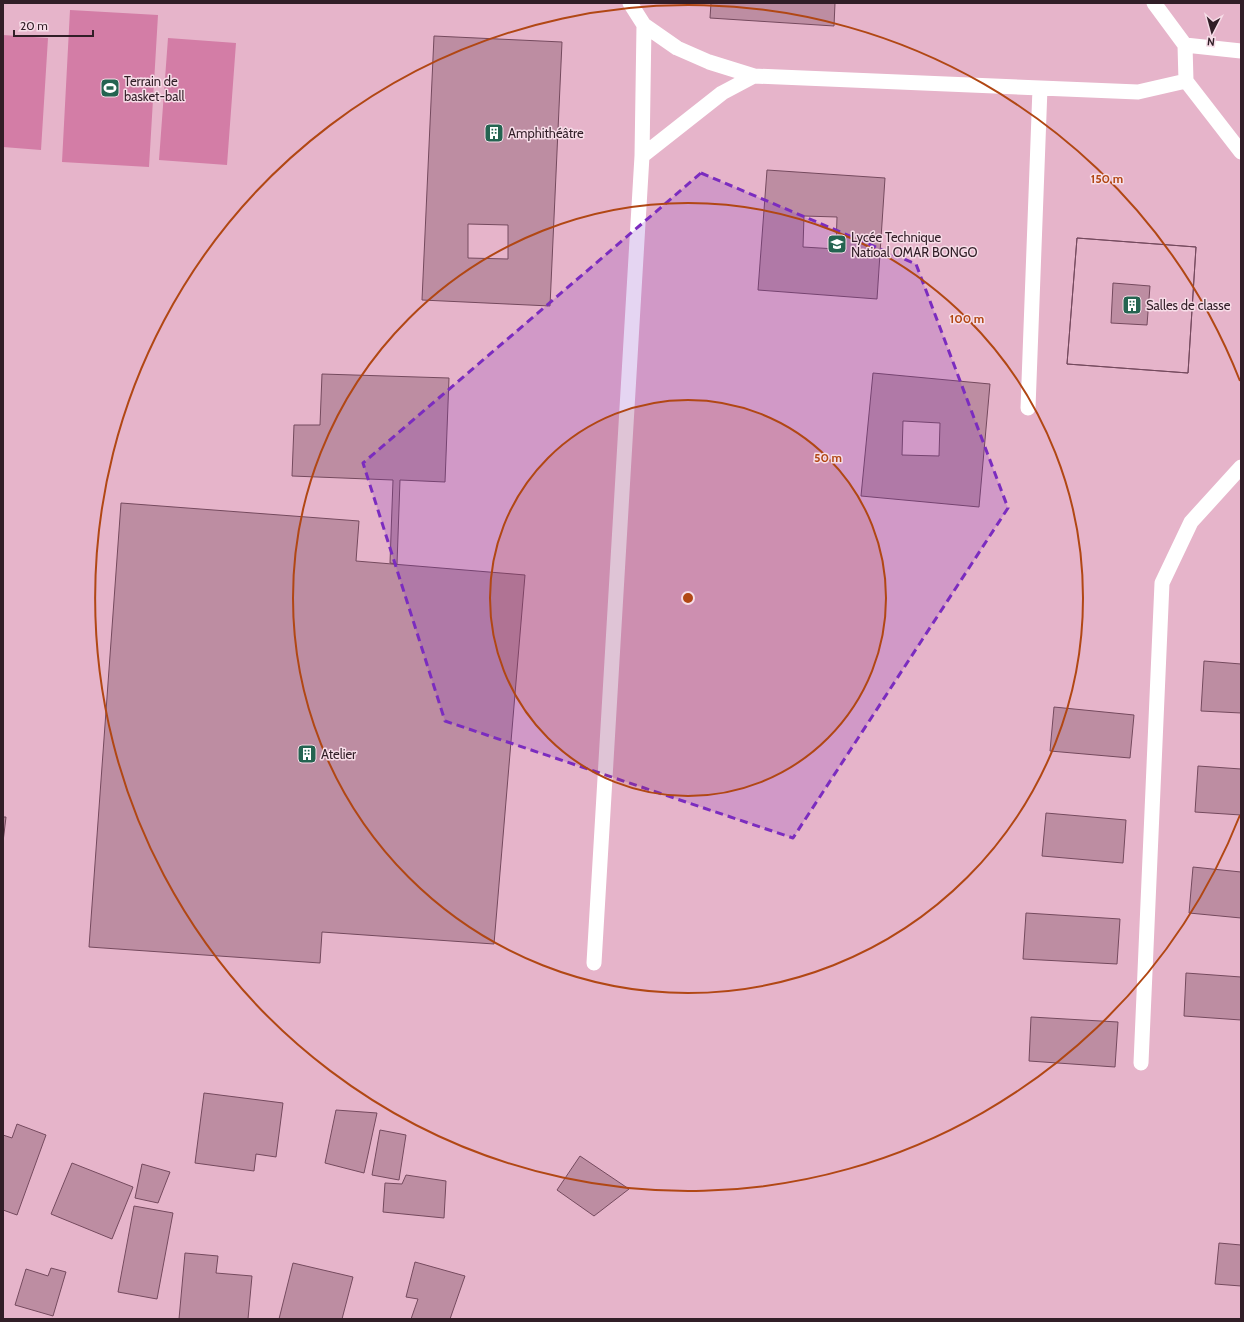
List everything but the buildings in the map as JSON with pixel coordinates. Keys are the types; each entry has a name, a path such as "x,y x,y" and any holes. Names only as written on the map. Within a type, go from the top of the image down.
{"lane":[{"path":"630,3 644,25 677,48 708,62 754,76 1138,92 1186,81"},
{"path":"1154,3 1185,46 1186,81 1241,152"},
{"path":"594,963 642,156 644,25"},
{"path":"1185,46 1241,51"},
{"path":"642,156 722,93 754,76"},
{"path":"1028,408 1040,88"},
{"path":"1141,1063 1162,583 1191,522 1241,467"}],"highlighted area":[{"path":"701,173 916,264 1008,508 793,838 445,721 363,463"}],"shaded area":[{"name":"Terrain de basket-ball","path":"70,10 158,15 149,167 62,162"},
{"path":"3,35 48,38 41,150 3,147"},
{"name":"Terrain de basket-ball","path":"168,38 236,43 227,165 159,160"}],"place":[{"name":"Terrain de basket-ball","path":"110,88"},
{"name":"Amphithéâtre","path":"494,133"},
{"name":"Lycée Technique Natioal OMAR BONGO","path":"837,244"},
{"name":"Salles de classe","path":"1132,305"},
{"name":"Atelier","path":"307,754"}]}
